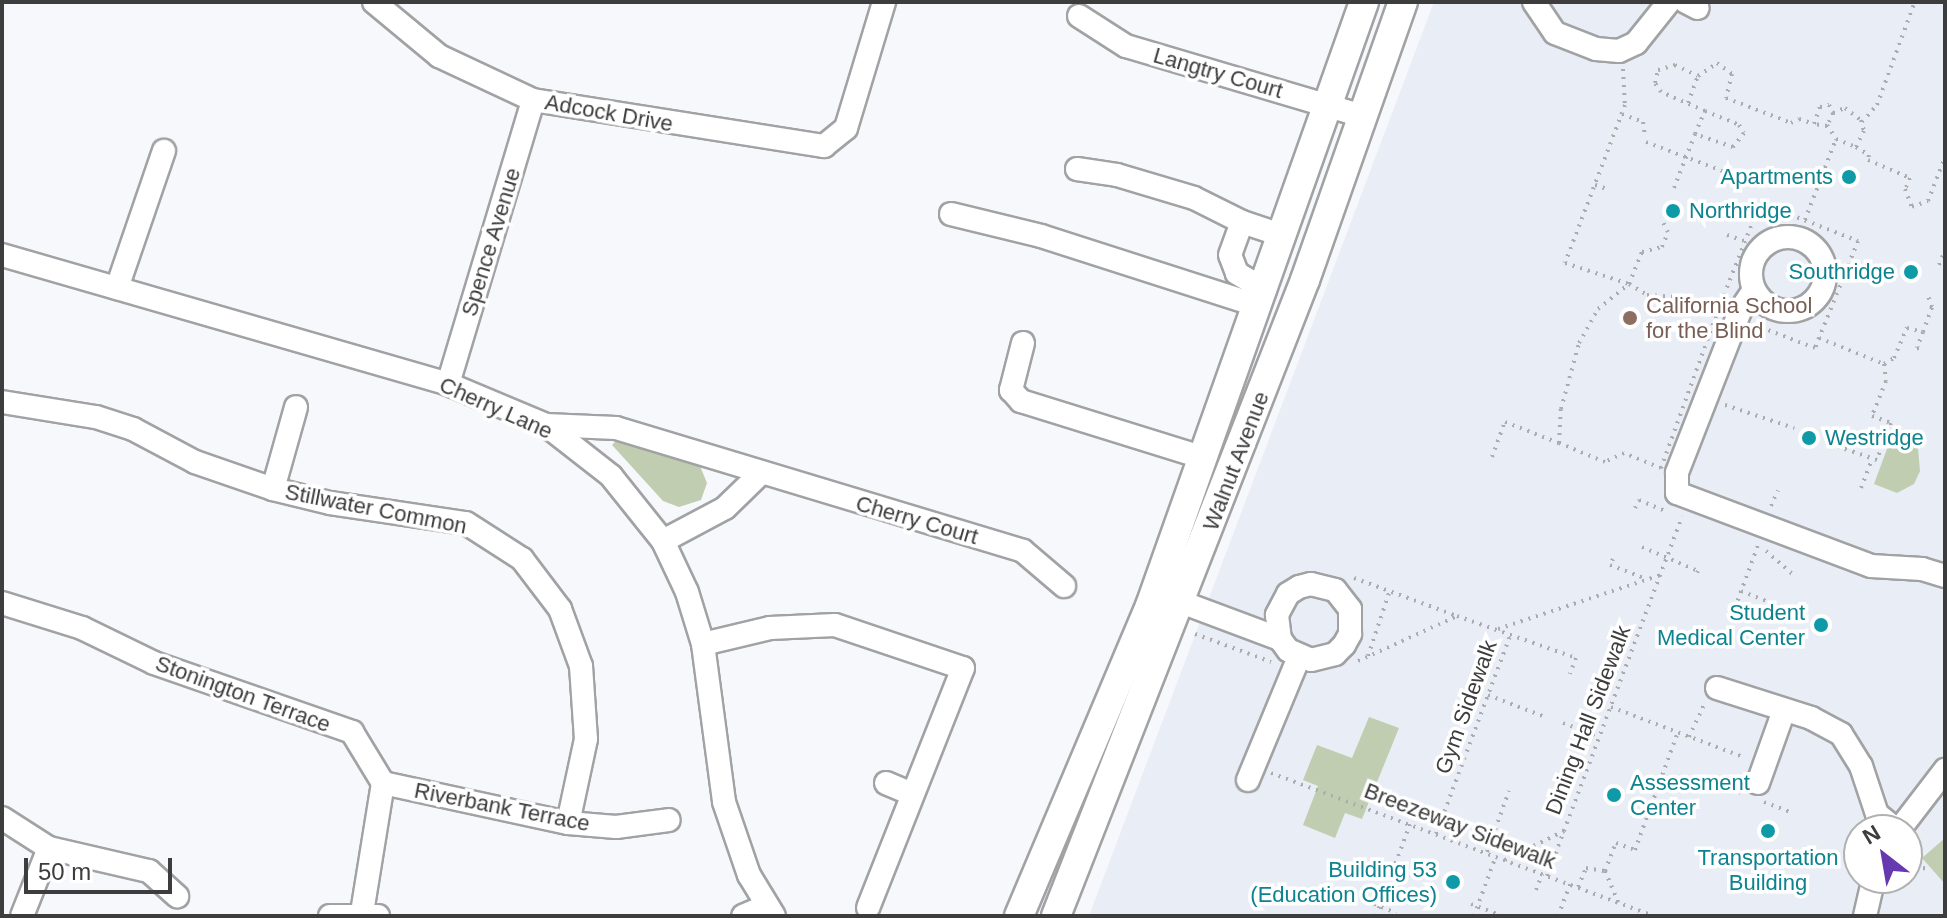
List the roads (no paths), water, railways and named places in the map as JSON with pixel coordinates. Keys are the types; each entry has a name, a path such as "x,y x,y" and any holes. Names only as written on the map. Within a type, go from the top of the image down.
{"main road":[{"name":"Walnut Avenue","path":"1019,916 1155,592 1284,236 1364,2"},
{"name":"Walnut Avenue","path":"1056,916 1182,603 1403,2"}],"street":[{"name":"Adcock Drive","path":"374,2 439,56 533,100 824,146 846,128 884,2"},
{"path":"1534,2 1555,33 1596,49 1619,51 1636,43 1669,2"},
{"name":"Langtry Court","path":"1079,16 1126,46 1363,116"},
{"name":"Spence Avenue","path":"448,384 533,100"},
{"path":"117,288 164,151"},
{"path":"1077,169 1117,175 1194,198 1242,222 1284,236"},
{"path":"951,214 1262,298"},
{"path":"1242,222 1231,265 1262,298"},
{"name":"Cherry Lane","path":"2,255 448,384 546,425 611,476 663,541 703,644 724,802 749,875 770,911"},
{"path":"1754,290 1740,311 1677,473 1677,493 1685,509 1761,537 1871,566 1922,569 1945,576"},
{"path":"1023,343 1011,390 1021,401 1204,458"},
{"name":"Stillwater Common","path":"2,402 96,417 164,444 195,462 273,489 330,503 466,523 522,559 560,609 581,666 586,739 568,823"},
{"path":"273,489 296,407"},
{"name":"Cherry Court","path":"546,425 616,428 1023,551 1064,586"},
{"path":"663,541 725,508 760,474"},
{"path":"1324,585 1344,598 1352,622 1344,645 1324,659 1296,664 1280,639 1277,615 1288,594 1299,587 1324,585"},
{"path":"1155,592 1280,639"},
{"name":"Stonington Terrace","path":"2,603 82,628 154,663 352,732 383,783"},
{"path":"703,644 770,628 835,625 963,668 910,793 868,908"},
{"path":"1251,774 1296,664"},
{"path":"1715,698 1811,718 1841,734 1861,766 1877,814"},
{"path":"1758,783 1783,713"},
{"path":"1911,814 1945,770"},
{"path":"330,916 370,915 383,783"},
{"name":"Riverbank Terrace","path":"383,783 568,823 616,827 669,820"},
{"path":"886,783 910,793"},
{"path":"2,818 49,848 149,871 177,896"},
{"path":"22,916 49,848"},
{"path":"1865,916 1870,894"},
{"path":"743,916 770,911"}],"place":[{"name":"Apartments","path":"1849,177"},
{"name":"Northridge","path":"1673,211"},
{"name":"Southridge","path":"1911,272"},
{"name":"California School for the Blind","path":"1630,318"},
{"name":"Westridge","path":"1809,438"},
{"name":"Student Medical Center","path":"1821,625"},
{"name":"Assessment Center","path":"1614,795"},
{"name":"Transportation Building","path":"1768,831"},
{"name":"Building 53 (Education Offices)","path":"1453,882"}]}
